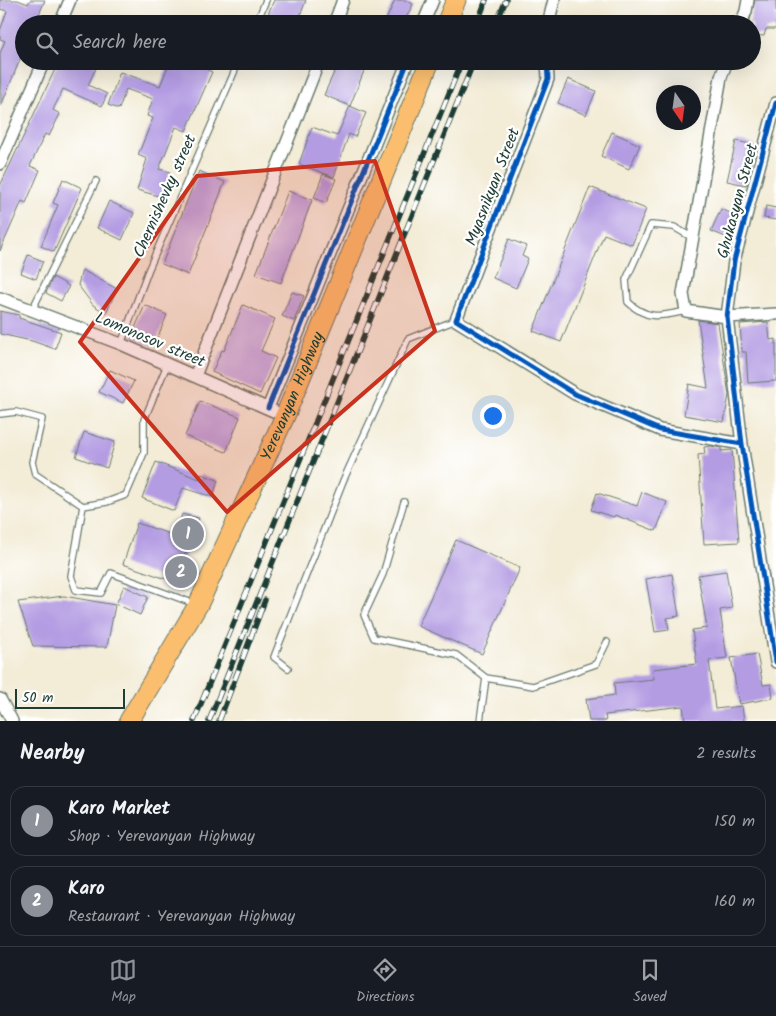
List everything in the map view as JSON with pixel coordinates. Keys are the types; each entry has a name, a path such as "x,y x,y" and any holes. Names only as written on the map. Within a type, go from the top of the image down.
{"highway":[{"path":"450,15 456,0"},
{"name":"Yerevanyan Highway","path":"129,721 198,605 285,416 426,70"}],"street":[{"path":"64,15 70,0"},
{"path":"337,15 343,0"},
{"path":"427,15 433,0"},
{"path":"550,15 554,0"},
{"path":"744,15 748,0"},
{"path":"0,164 40,70"},
{"path":"195,376 315,70"},
{"path":"268,408 404,70"},
{"name":"Myasnikyan Street","path":"456,320 548,79 548,70"},
{"name":"Ghukasyan Street","path":"686,311 683,294 724,70"},
{"name":"Ghukasyan Street","path":"776,103 734,261 727,317 742,444 776,656"},
{"name":"Lomonosov street","path":"0,298 121,344 285,416"},
{"path":"686,311 727,317 776,314"},
{"path":"456,320 575,394 660,430 742,444"},
{"path":"0,699 12,721"}],"lane":[{"path":"260,15 266,0"},
{"name":"Chernishevky street","path":"121,344 148,271 236,70"},
{"path":"32,310 96,181"},
{"path":"686,311 659,316 639,312 628,302 626,280 652,225 674,228 693,238"},
{"path":"288,668 274,658 343,481 408,339 456,320"},
{"path":"0,414 16,412 42,419 32,462 35,474 83,506 107,502 126,495 144,452 144,420 167,365"},
{"path":"404,502 383,574 364,615 374,638 456,655 486,678 533,686 596,664 607,642"},
{"path":"83,506 71,576 76,590 101,593 111,573 198,605"},
{"path":"480,721 486,678"}],"highlighted area":[{"path":"375,161 435,331 227,512 80,342 197,176"}],"building":[{"path":"0,0 18,0 28,4 30,0 45,0 39,15 15,15 16,70 1,106 0,53 5,41 0,39 0,31 7,11 0,9"},
{"path":"274,0 306,0 300,15 268,15"},
{"path":"395,0 404,0 413,4 408,15 388,15"},
{"path":"755,0 776,0 776,29 766,29 764,36 761,36 761,15 751,15"},
{"path":"55,70 95,70 88,85 107,94 102,106 63,89 53,110 60,114 49,136 45,134 30,166 40,170 26,203 22,201 0,251 0,186"},
{"path":"166,70 208,70 212,72 186,131 176,127 159,169 170,172 162,197 137,190 147,159 138,155 153,118 147,116 153,99 126,89 119,109 108,105 120,72 160,86"},
{"path":"335,70 364,70 350,106 324,95"},
{"path":"568,79 596,91 586,115 558,103"},
{"path":"350,106 366,113 355,137 349,134 334,177 299,164 312,127 337,136"},
{"path":"612,132 640,145 629,169 601,156"},
{"path":"736,141 755,145 746,185 727,181"},
{"path":"199,171 225,182 188,275 162,264"},
{"path":"323,174 336,179 326,203 314,198"},
{"path":"63,179 82,188 54,252 41,246 58,205 53,203"},
{"path":"590,187 646,209 632,245 604,234 561,342 533,331"},
{"path":"288,191 312,200 281,283 256,274"},
{"path":"109,201 134,213 122,240 97,228"},
{"path":"766,206 776,208 776,220 764,218"},
{"path":"721,209 737,216 728,238 711,231"},
{"path":"509,239 526,246 522,256 528,259 516,288 493,278"},
{"path":"28,255 43,261 36,279 21,273"},
{"path":"82,270 117,289 106,313 93,305 78,285"},
{"path":"53,277 69,286 61,301 46,293"},
{"path":"292,292 304,296 294,321 282,316"},
{"path":"145,305 167,315 154,346 131,337"},
{"path":"243,305 275,319 261,351 276,358 260,394 212,372 222,350 224,351"},
{"path":"0,311 19,315 19,318 61,332 55,349 32,341 0,334"},
{"path":"698,320 718,323 729,395 724,422 684,415 689,384 708,388"},
{"path":"768,322 770,340 776,339 776,381 748,383 746,352 742,352 740,324"},
{"path":"110,370 134,381 123,403 99,392"},
{"path":"200,401 240,417 226,452 185,436"},
{"path":"84,432 115,442 107,468 76,457"},
{"path":"704,447 721,448 721,451 732,450 739,542 704,544 698,455 705,454"},
{"path":"156,462 199,479 201,474 218,480 213,497 183,488 174,511 142,498"},
{"path":"642,492 667,502 656,531 615,515 614,517 591,510 597,493 637,506"},
{"path":"182,514 199,518 191,549 187,549 175,582 123,564 137,523 176,536"},
{"path":"456,540 520,568 482,654 418,626"},
{"path":"726,571 732,608 720,610 727,658 709,660 715,709 742,706 744,721 685,721 683,706 605,715 606,721 589,721 586,699 615,695 614,683 654,679 653,669 697,664 692,630 707,628 698,575"},
{"path":"672,574 679,616 667,618 669,630 655,632 646,579"},
{"path":"124,586 148,597 140,615 116,604"},
{"path":"64,596 115,605 107,647 33,646 18,602"},
{"path":"757,654 763,685 771,684 773,698 739,704 731,658"}],"railway":[{"path":"480,15 486,0"},
{"path":"500,15 506,0"},
{"path":"194,721 458,70"},
{"path":"209,721 470,70"},
{"path":"219,721 265,600"}],"cycle path":[{"path":"268,408 404,70"},
{"path":"548,70 548,79 456,320 575,394 660,430 742,444"},
{"path":"776,103 734,261 727,317 742,444 776,662"}],"place":[{"name":"Karo Market","path":"188,534"},
{"name":"Karo","path":"181,572"}]}
